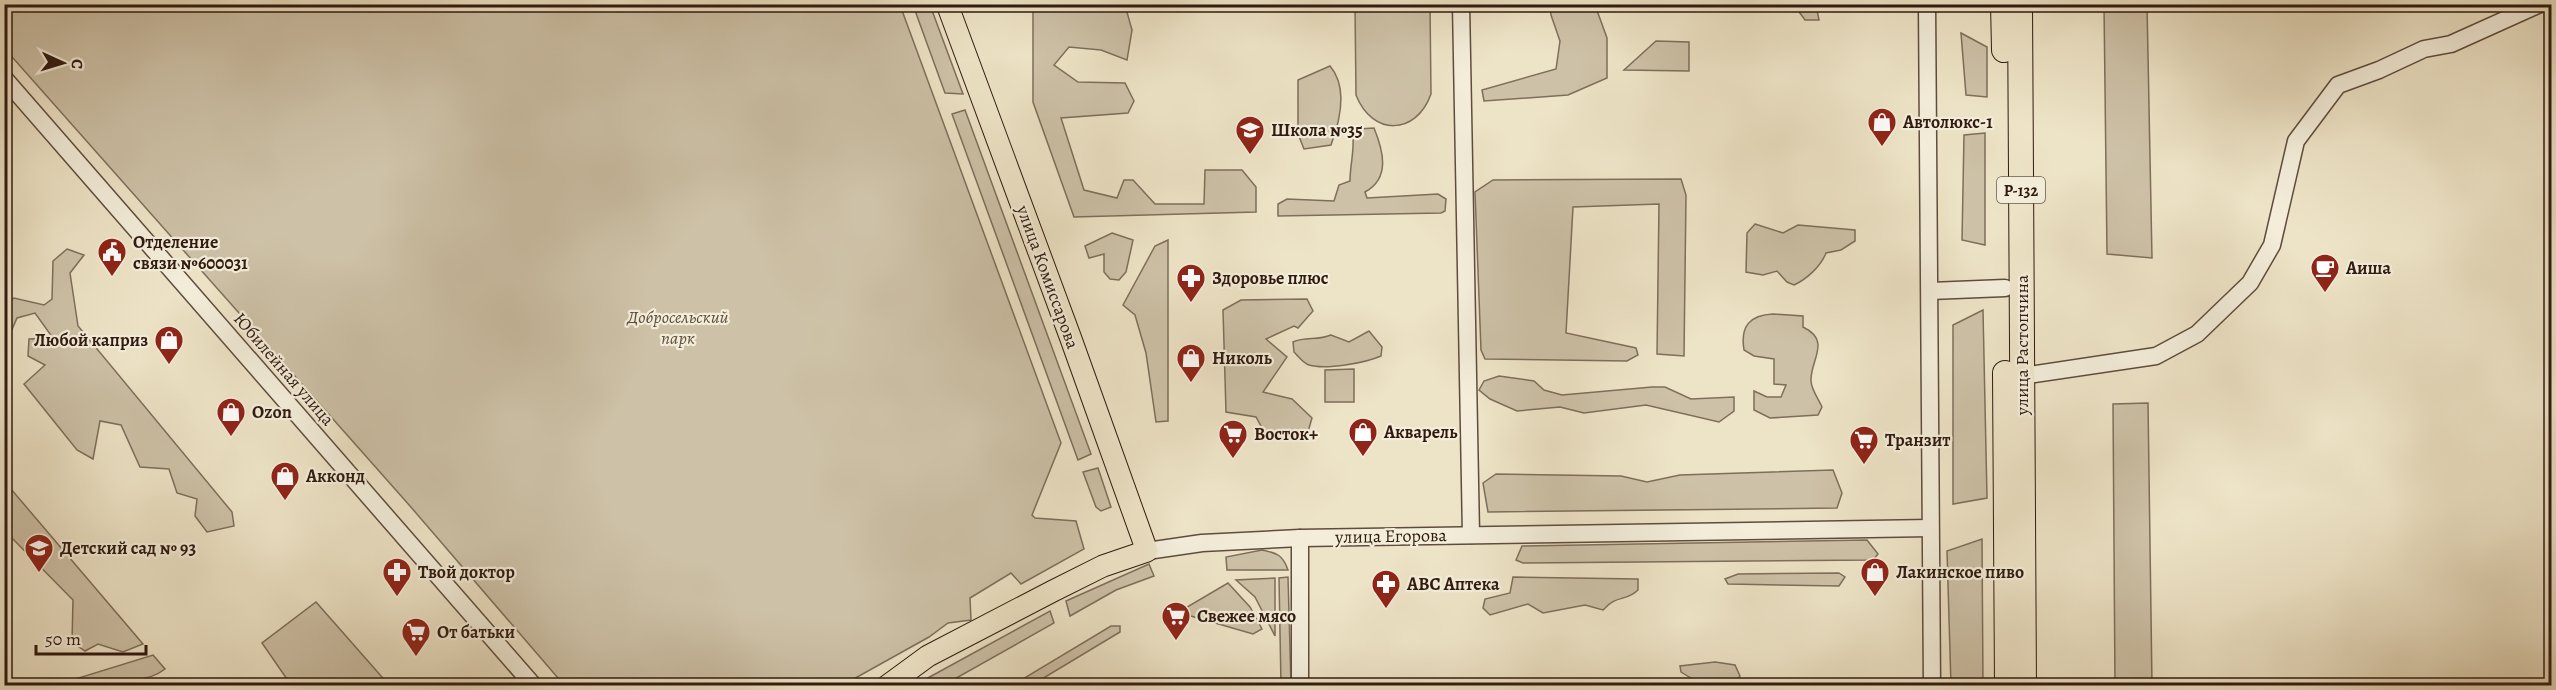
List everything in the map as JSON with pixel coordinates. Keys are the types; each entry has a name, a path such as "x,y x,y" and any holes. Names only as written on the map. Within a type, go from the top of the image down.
{"highway":[{"name":"улица Растопчина","path":"2003,4 2007,686"},
{"name":"улица Растопчина","path":"2020,4 2024,686"}],"main road":[{"name":"улица Комиссарова","path":"947,4 1071,339 1146,551"},
{"name":"улица Егорова","path":"887,686 928,656 1103,566 1146,551"}],"street":[{"path":"1461,4 1471,535"},
{"path":"1927,4 1932,686"},
{"path":"2022,376 2156,356 2197,334 2250,284 2272,245 2296,141 2338,85 2379,70 2424,49 2451,44 2540,4"},
{"name":"Юбилейная улица","path":"4,78 534,686"},
{"name":"улица Растопчина","path":"1930,291 2005,288"},
{"name":"улица Егорова","path":"1146,551 1202,543 1300,538 1930,528"},
{"path":"1300,538 1300,686"}],"green space":[{"name":"Добросельский парк","path":"4,5 900,5 1061,443 1032,515 1035,518 1076,521 1084,549 1021,584 1011,573 970,598 971,620 948,623 929,637 843,685 564,685 410,506 5,49"},
{"path":"913,5 930,5 963,94 945,93"},
{"path":"1033,5 1125,5 1132,30 1127,60 1101,50 1069,47 1054,65 1078,82 1125,83 1134,101 1128,113 1061,118 1084,190 1117,198 1124,180 1133,180 1155,204 1204,204 1205,170 1242,170 1256,187 1256,212 1074,217 1033,102"},
{"path":"1355,5 1430,5 1431,94 1424,108 1415,118 1405,124 1394,126 1383,124 1372,118 1356,95"},
{"path":"1550,5 1595,5 1607,38 1607,78 1568,95 1484,101 1482,90 1556,69 1560,41"},
{"path":"1794,5 1816,5 1819,20 1805,20"},
{"path":"2104,5 2147,5 2152,258 2107,254"},
{"path":"1961,33 1987,47 1987,97 1966,95"},
{"path":"1656,41 1689,42 1689,71 1624,70"},
{"path":"1330,66 1336,74 1341,94 1334,136 1331,145 1304,149 1298,134 1298,80"},
{"path":"965,110 1091,454 1078,460 952,114"},
{"path":"1374,128 1383,163 1379,179 1365,192 1367,198 1438,194 1446,199 1445,211 1441,213 1278,216 1278,204 1287,199 1334,201 1339,185 1350,181 1353,138 1358,129"},
{"path":"1985,133 1985,245 1962,240 1964,135"},
{"path":"1681,179 1686,195 1684,356 1657,354 1659,204 1573,207 1566,333 1636,348 1638,355 1627,361 1485,359 1481,350 1475,192 1493,180"},
{"path":"1755,224 1783,233 1798,225 1855,230 1855,241 1841,250 1826,253 1813,272 1794,285 1787,282 1777,271 1763,275 1746,272 1747,233"},
{"path":"1112,233 1133,240 1126,272 1119,280 1110,279 1104,272 1104,254 1089,258 1085,246"},
{"path":"1168,240 1168,421 1156,422 1146,353 1135,315 1123,305 1155,246"},
{"path":"67,249 84,255 70,273 78,326 232,512 234,526 207,532 195,516 197,499 177,493 169,469 140,467 121,425 100,421 93,459 77,450 24,384 45,365 28,356 29,339 53,338 35,313 17,318 10,334 10,358 5,359 5,305 14,298 44,305 52,299 53,261"},
{"path":"1307,299 1313,311 1298,328 1294,326 1266,339 1287,357 1263,392 1292,399 1312,418 1307,435 1267,437 1256,417 1226,412 1223,310 1241,300"},
{"path":"1983,310 1987,498 1953,504 1953,325"},
{"path":"1773,314 1803,316 1803,327 1812,332 1816,338 1818,351 1811,384 1822,407 1818,415 1770,418 1754,410 1754,391 1767,397 1781,397 1786,385 1774,384 1774,359 1754,356 1744,350 1744,334 1748,323 1758,317"},
{"path":"1369,331 1382,347 1381,356 1365,361 1345,365 1316,366 1305,363 1294,352 1293,342 1298,340 1331,335 1349,342"},
{"path":"1354,369 1354,402 1325,402 1325,370"},
{"path":"1499,376 1534,381 1544,390 1562,395 1665,387 1691,399 1734,397 1734,411 1719,422 1646,405 1584,413 1560,407 1517,411 1490,399 1479,390 1484,381"},
{"path":"2148,403 2152,685 2115,685 2113,404"},
{"path":"1098,468 1111,507 1101,511 1096,507 1083,472"},
{"path":"1833,470 1842,493 1837,508 1488,512 1483,483 1496,474 1621,476 1647,482 1680,475"},
{"path":"4,482 143,644 123,652 98,644 85,651 72,642 73,600 5,531"},
{"path":"1982,539 1983,685 1951,685 1947,551"},
{"path":"1867,540 1878,554 1873,560 1523,563 1516,560 1522,546"},
{"path":"1262,550 1279,556 1288,570 1227,570 1226,557"},
{"path":"1149,564 1154,576 1116,590 1070,616 1066,601"},
{"path":"1839,573 1845,577 1839,586 1728,584 1725,579 1738,574"},
{"path":"1288,577 1291,685 1281,685 1279,578"},
{"path":"1513,577 1638,579 1638,590 1634,594 1613,602 1603,610 1585,605 1543,613 1528,604 1490,615 1483,608 1485,599 1510,593"},
{"path":"1275,578 1275,636 1255,597 1236,580"},
{"path":"1228,583 1250,607 1262,629 1253,634 1184,614 1182,610"},
{"path":"316,602 389,685 291,685 262,643"},
{"path":"1050,611 1054,623 944,685 915,685"},
{"path":"1111,626 1120,626 1120,632 1032,685 1013,685"},
{"path":"153,655 165,669 151,677 135,679 128,685 70,685 72,680"},
{"path":"1715,662 1735,665 1740,676 1736,682 1720,685 1707,684 1681,672 1680,666"}],"place":[{"name":"Автолюкс-1","path":"1882,148"},
{"name":"Школа №35","path":"1250,156"},
{"name":"Отделение связи №600031","path":"112,278"},
{"name":"Аиша","path":"2325,294"},
{"name":"Здоровье плюс","path":"1191,304"},
{"name":"Любой каприз","path":"169,366"},
{"name":"Николь","path":"1191,384"},
{"name":"Ozon","path":"231,438"},
{"name":"Акварель","path":"1363,458"},
{"name":"Восток+","path":"1233,460"},
{"name":"Транзит","path":"1864,466"},
{"name":"Акконд","path":"285,502"},
{"name":"Детский сад № 93","path":"39,574"},
{"name":"Твой доктор","path":"397,598"},
{"name":"Лакинское пиво","path":"1875,598"},
{"name":"ABC Аптека","path":"1386,610"},
{"name":"Свежее мясо","path":"1176,642"},
{"name":"От батьки","path":"416,658"}]}
